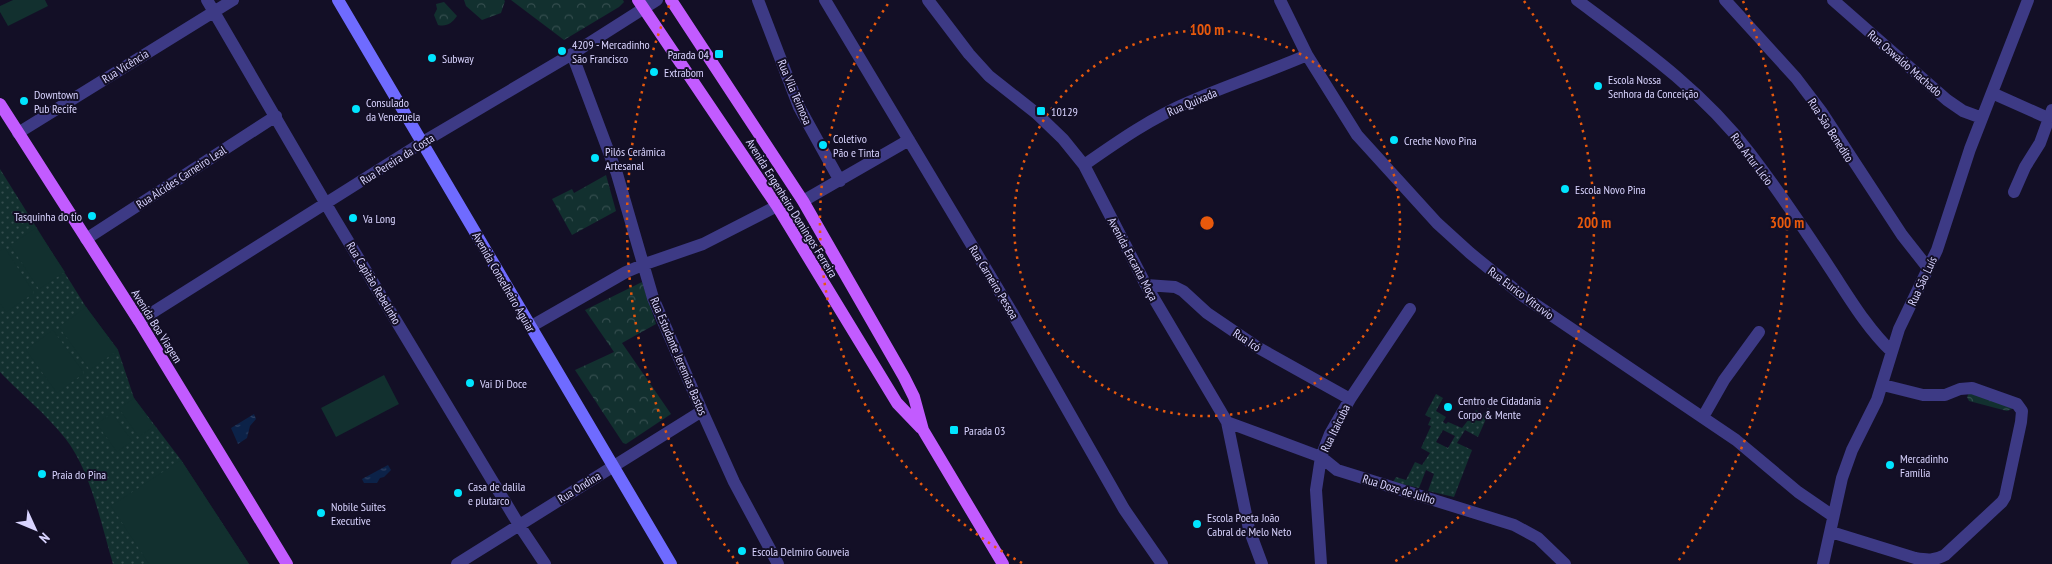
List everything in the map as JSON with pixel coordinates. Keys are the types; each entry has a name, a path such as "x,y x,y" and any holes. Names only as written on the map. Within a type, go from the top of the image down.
{"main road":[{"name":"Avenida Conselheiro Aguiar","path":"338,0 671,564"},
{"name":"Avenida Engenheiro Domingos Ferreira","path":"671,0 803,201 904,377 914,397 923,430"},
{"name":"Avenida Engenheiro Domingos Ferreira","path":"641,4 777,206 897,403 923,430 1003,564"},
{"name":"Avenida Boa Viagem","path":"0,104 139,321 287,564"}],"street":[{"name":"Rua Capitão Rebelinho","path":"207,0 326,204 519,525 545,564"},
{"name":"Rua Vicência","path":"18,133 233,0"},
{"name":"Rua Pereira da Costa","path":"139,321 423,142 572,54 641,4 657,0"},
{"name":"Rua Vila Teimosa","path":"758,0 799,107 840,181"},
{"name":"Rua Carneiro Pessoa","path":"825,0 1018,322 1124,509 1162,564"},
{"name":"Avenida Encanta Moça","path":"928,0 969,54 989,76 1036,113 1064,139 1084,165 1146,285 1227,422 1249,528 1262,564"},
{"name":"Rua Eurico Vitruvio","path":"1280,0 1307,55 1357,135 1437,223 1470,253 1524,296 1597,348 1736,440 1798,492 1833,516"},
{"name":"Rua Artur Lício","path":"1577,0 1635,42 1684,82 1719,116 1749,152 1796,217 1868,325 1892,352"},
{"name":"Rua São Benedito","path":"1725,0 1796,78 1902,235 1928,268"},
{"name":"Rua Oswaldo Machado","path":"1833,0 1947,100 1963,111 1982,118"},
{"name":"Rua São Luís","path":"1823,564 1842,478 1852,450 1877,400 1899,329 1936,250 1982,118 2028,0"},
{"name":"Rua Estudante Jeremias Bastos","path":"572,54 617,174 653,298 734,482 778,564"},
{"name":"Rua Quixada","path":"1084,165 1160,116 1189,102 1264,74 1307,55"},
{"path":"1992,93 2050,114 2040,144 2025,167 2014,192"},
{"name":"Rua Alcides Carneiro Leal","path":"86,239 276,116"},
{"path":"803,201 909,140"},
{"path":"530,327 606,282 644,264 703,244 777,206"},
{"name":"Rua Icó","path":"1146,285 1175,287 1183,291 1207,313 1257,347 1350,399"},
{"name":"Rua Itaicuba","path":"1321,564 1316,490 1321,457 1330,434 1350,399 1410,309"},
{"path":"1703,417 1724,380 1759,332"},
{"path":"1831,532 1915,558 1930,561 1937,560 1945,555 2002,502 2022,411 2017,404 1972,388 1960,389 1945,395 1923,395 1883,385"},
{"name":"Rua Ondina","path":"457,564 702,411"},
{"name":"Rua Doze de Julho","path":"1227,422 1321,457 1337,470 1478,512 1522,528 1544,543 1565,564"}],"green space":[{"path":"13,0 45,0 48,6 8,26 0,12 0,6"},
{"path":"464,0 505,1 501,13 482,20 466,6"},
{"path":"511,0 623,0 624,2 619,7 564,40"},
{"path":"444,2 457,16 449,24 438,25 434,15 437,9 436,4"},
{"path":"0,169 86,307 118,350 134,398 181,460 249,564 113,564 94,498 74,451 50,421 0,372"},
{"path":"606,175 616,211 572,235 552,199 572,189 574,193"},
{"path":"36,228 65,272 39,289 10,245"},
{"path":"5,248 34,293 6,312 0,303 0,251"},
{"path":"642,282 656,324 622,343 671,414 626,444 623,443 575,370 614,352 585,310"},
{"path":"86,307 118,350 90,370 59,327"},
{"path":"53,330 84,373 57,393 26,350"},
{"path":"384,375 399,404 336,437 321,408"},
{"path":"1969,393 2012,407 2012,409 2007,411 1969,401 1967,397"},
{"path":"1436,394 1443,398 1436,411 1446,417 1443,422 1446,424 1448,422 1462,428 1476,410 1483,415 1488,408 1490,410 1478,437 1465,430 1457,443 1472,450 1454,497 1428,491 1434,474 1426,470 1419,488 1393,482 1396,477 1406,480 1415,462 1422,465 1430,453 1421,448 1431,426 1428,425 1431,418 1425,415","holes":["1443,430 1455,436 1448,448 1436,442"]},
{"path":"134,398 154,426 139,437 119,409"},
{"path":"112,413 132,441 117,452 97,424"},
{"path":"181,460 249,564 149,564 111,506"}],"water":[{"path":"254,414 256,419 250,426 247,438 238,444 231,428"},
{"path":"388,465 391,470 384,477 380,478 377,483 364,483 362,479"}],"place":[{"name":"4209 - Mercadinho São Francisco","path":"562,51"},
{"name":"Parada 04","path":"719,54"},
{"name":"Subway","path":"432,58"},
{"name":"Extrabom","path":"654,72"},
{"name":"Escola Nossa Senhora da Conceição","path":"1598,86"},
{"name":"Downtown Pub Recife","path":"24,101"},
{"name":"Consulado da Venezuela","path":"356,109"},
{"name":"10129","path":"1041,111"},
{"name":"Creche Novo Pina","path":"1394,140"},
{"name":"Coletivo Pão e Tinta","path":"823,145"},
{"name":"Pilós Cerâmica Artesanal","path":"595,158"},
{"name":"Escola Novo Pina","path":"1565,189"},
{"name":"Tasquinha do tio","path":"92,216"},
{"name":"Va Long","path":"353,218"},
{"name":"Vai Di Doce","path":"470,383"},
{"name":"Centro de Cidadania Corpo & Mente","path":"1448,407"},
{"name":"Parada 03","path":"954,430"},
{"name":"Mercadinho Família","path":"1890,465"},
{"name":"Praia do Pina","path":"42,474"},
{"name":"Casa de dalila e plutarco","path":"458,493"},
{"name":"Nobile Suítes Executive","path":"321,513"},
{"name":"Escola Poeta João Cabral de Melo Neto","path":"1197,524"},
{"name":"Escola Delmiro Gouveia","path":"742,551"}]}
